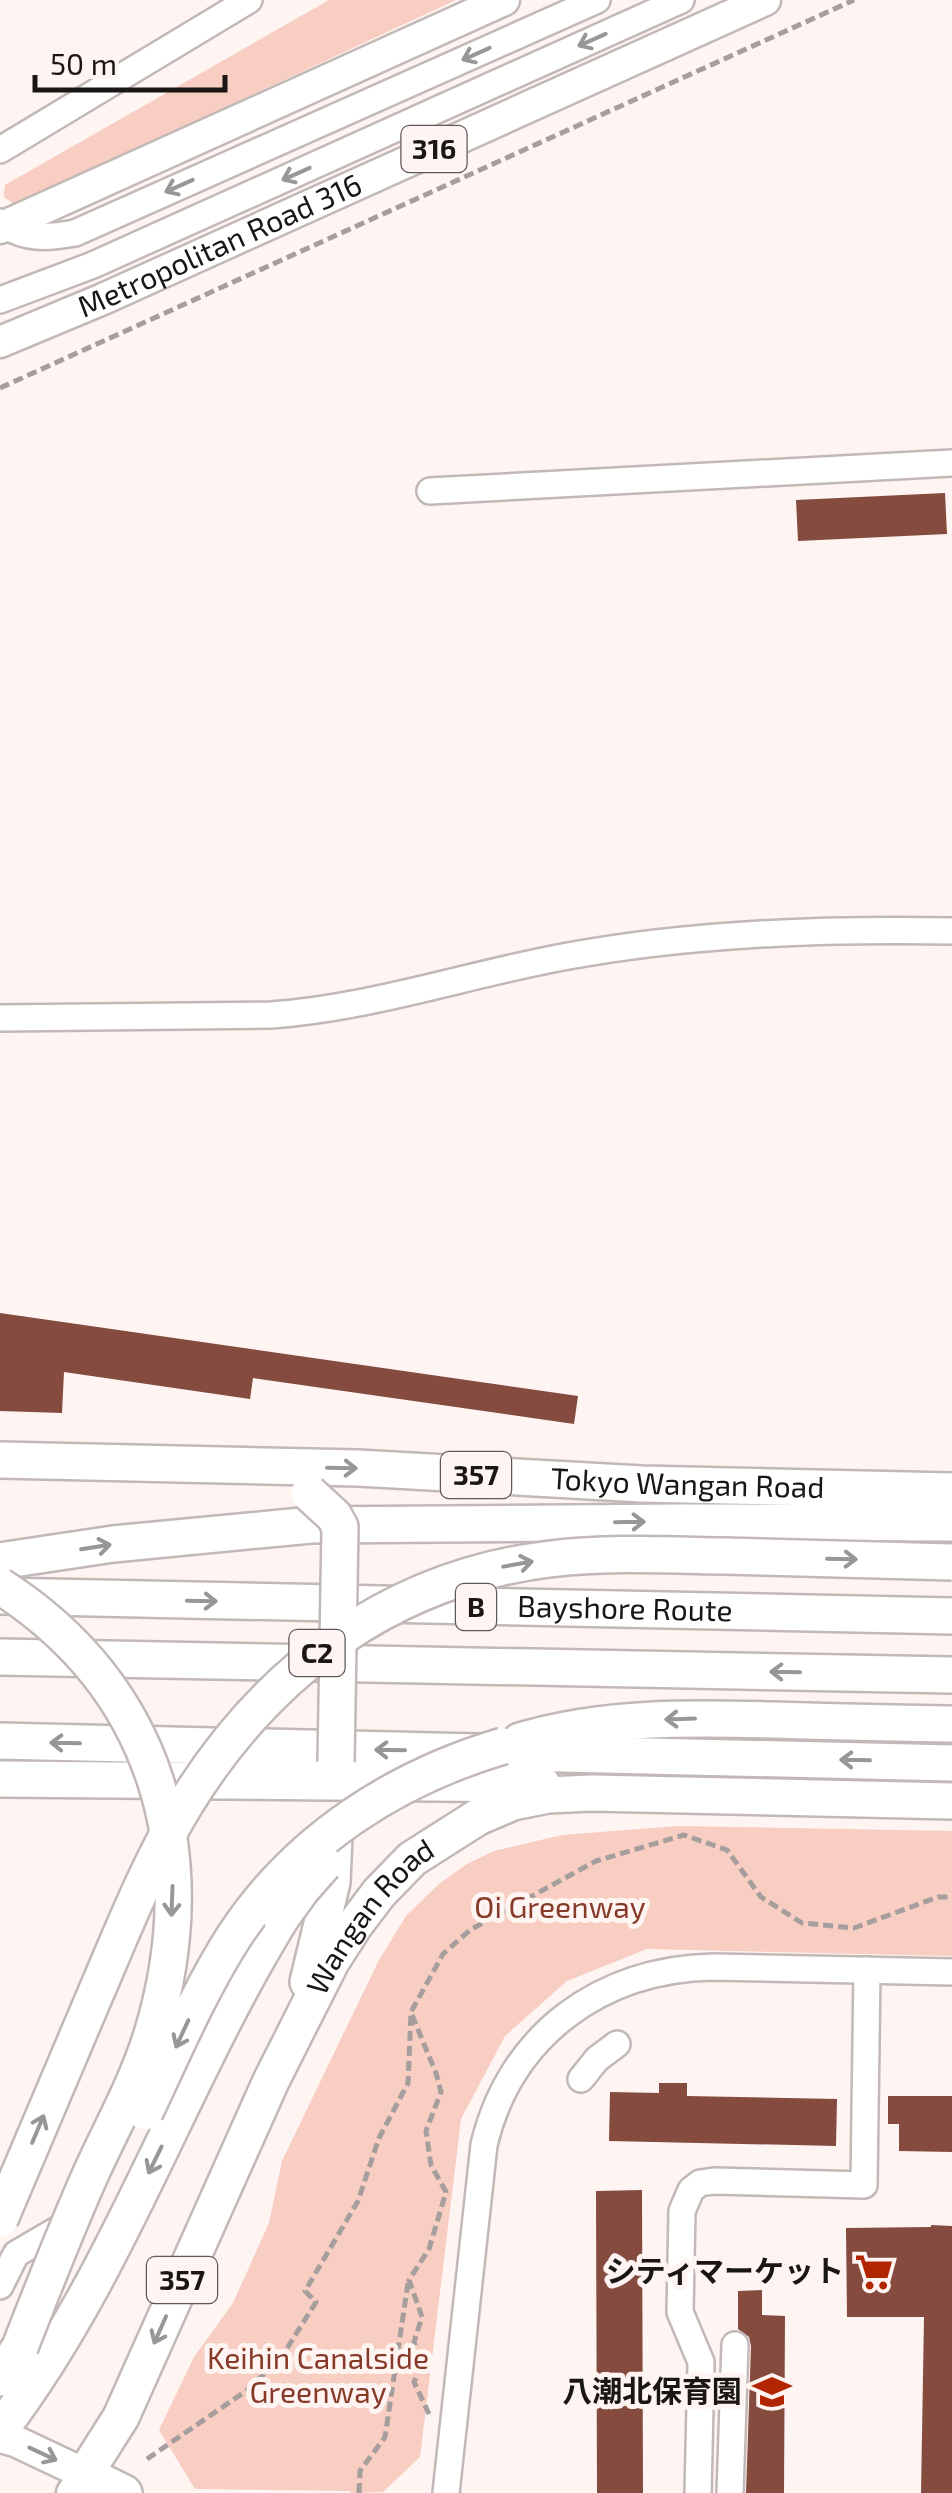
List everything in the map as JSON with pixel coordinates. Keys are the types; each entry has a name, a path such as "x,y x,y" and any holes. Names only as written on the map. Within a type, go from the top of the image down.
{"highway":[{"name":"Tokyo Wangan Road","path":"0,1464 358,1468 642,1484 952,1491"},
{"path":"0,1464 73,1481 292,1486 309,1493 340,1527 332,1882 308,1982 271,2081"},
{"path":"0,1561 112,1544 311,1525 952,1523"},
{"name":"C2","path":"0,2218 142,1885 184,1805 230,1741 272,1693 307,1660 341,1636 416,1594 507,1566 552,1559 648,1554 952,1562"},
{"path":"0,1586 54,1626 103,1678 122,1706 154,1776 172,1850 167,1959 152,2032 122,2111 68,2223 20,2347"},
{"name":"Bayshore Route","path":"0,1596 952,1616"},
{"name":"Bayshore Route","path":"0,1657 952,1675"},
{"path":"0,2378 144,2116 216,1966 260,1901 314,1846 374,1802 443,1766 573,1728 697,1718 952,1724"},
{"path":"0,1741 952,1762"},
{"path":"0,2433 73,2318 242,1986 302,1889 378,1816 449,1772 503,1746"},
{"name":"357","path":"0,1779 336,1772 547,1784 592,1792"},
{"name":"Wangan Road","path":"78,2484 120,2417 271,2081 331,1962 379,1892 412,1858 478,1817 513,1802 548,1795 592,1792 952,1801"},
{"path":"78,2484 124,2493"}],"main road":[{"path":"1,225 504,0"},
{"name":"Metropolitan Road 316","path":"0,342 765,0"},
{"path":"0,2433 78,2484"}],"street":[{"path":"0,150 250,0"},
{"path":"1,225 45,238 74,233 597,0"},
{"path":"0,300 94,265 681,0"},
{"path":"430,491 952,463"},
{"path":"0,1018 313,1012 627,946 771,932 952,931"},
{"path":"446,2493 481,2161 496,2107 510,2078 532,2048 588,2000 622,1982 656,1973 693,1967 952,1972"},
{"path":"698,2493 701,2362 680,2312 682,2211 691,2190 714,2180 864,2185 856,2034 868,1970"},
{"path":"581,2079 597,2059 618,2044"},
{"path":"0,2286 16,2254 68,2223"},
{"path":"730,2493 735,2346"}],"path":[{"path":"0,388 854,0"},
{"path":"359,2493 360,2471 386,2437 408,2280 429,2249 446,2192 431,2165 426,2131 442,2092 411,2012"},
{"path":"408,2280 422,2318 414,2342 422,2364 414,2382 428,2414"}],"green space":[{"path":"329,0 456,0 15,205 4,197 5,185"},
{"name":"Keihin Canalside Greenway","path":"678,1826 952,1831 952,1956 647,1949 567,1981 505,2036 461,2119 420,2457 383,2492 195,2489 159,2430 194,2357 233,2303 269,2223 282,2161 378,1962 406,1916 439,1884 494,1851 562,1835"}],"building":[{"path":"945,493 947,534 798,541 796,500"},
{"path":"0,1313 578,1396 574,1424 253,1378 250,1399 64,1372 62,1413 0,1411"},
{"path":"659,2083 687,2083 687,2096 837,2099 836,2146 609,2141 610,2092 659,2093"},
{"path":"888,2096 952,2096 952,2152 899,2151 899,2124 888,2124"},
{"path":"642,2190 643,2493 597,2493 596,2191"},
{"path":"952,2226 952,2493 921,2493 924,2317 847,2317 846,2228"},
{"path":"762,2290 762,2315 785,2316 784,2493 746,2493 751,2346 749,2337 738,2329 738,2291"}],"place":[{"name":"シティマーケット","path":"874,2272"},
{"name":"八潮北保育園","path":"772,2392"}],"park label":[{"name":"Oi Greenway","path":"560,1908"}]}
